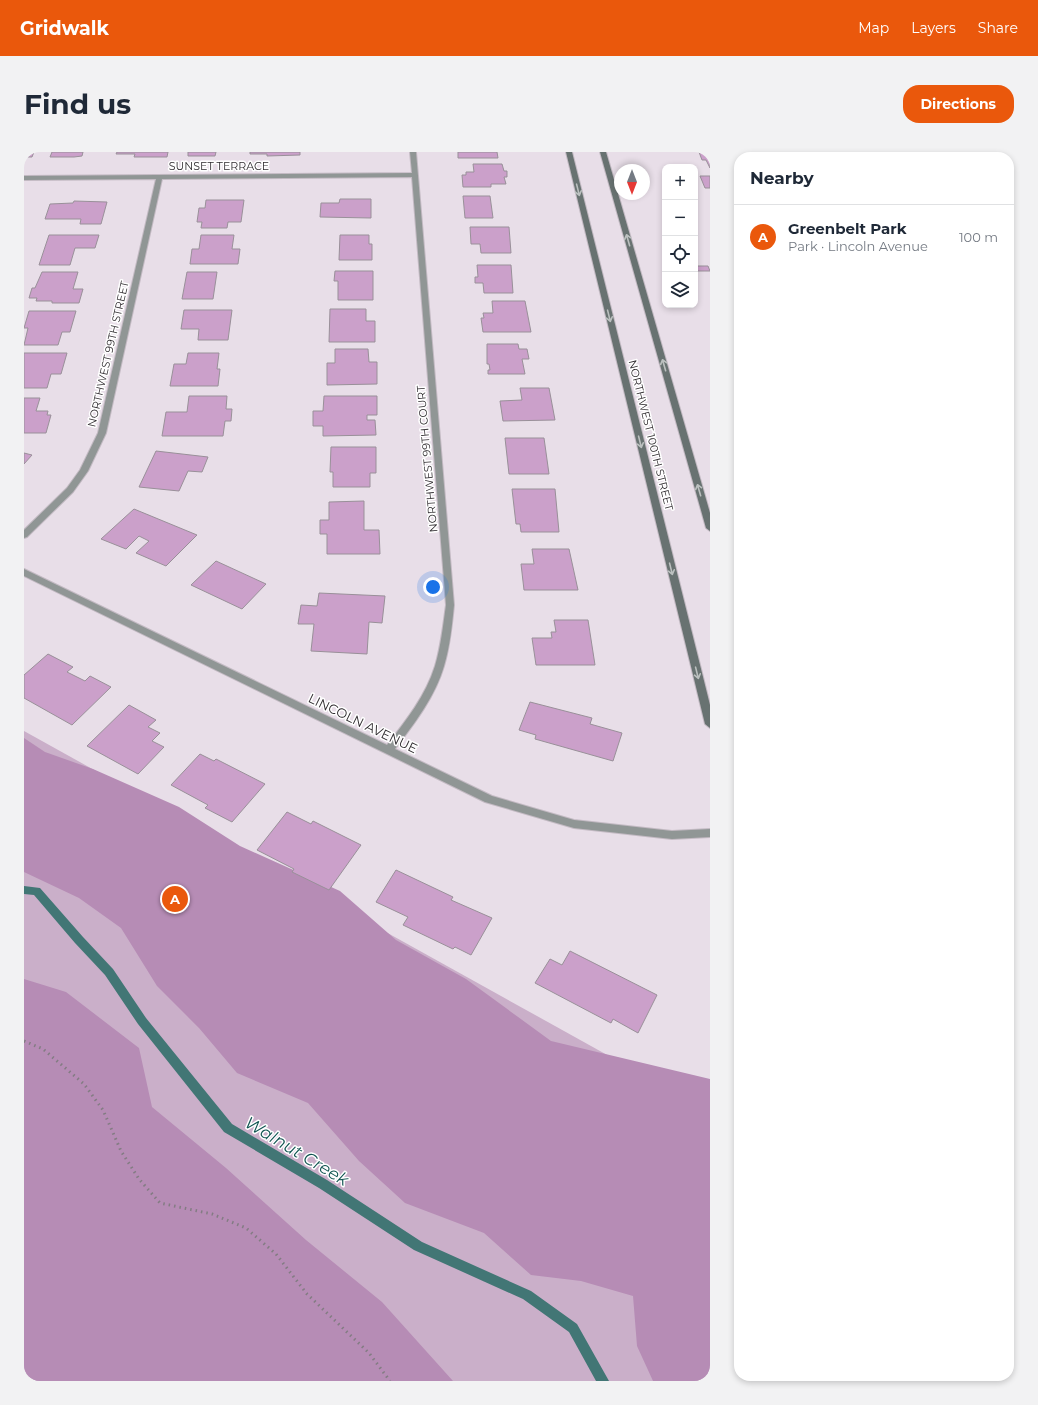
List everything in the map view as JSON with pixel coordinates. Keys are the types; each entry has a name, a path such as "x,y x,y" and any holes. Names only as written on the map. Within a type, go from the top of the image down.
{"main road":[{"name":"NORTHWEST 100TH STREET","path":"569,152 710,724"},
{"path":"603,152 710,528"}],"street":[{"name":"NORTHWEST 99TH COURT","path":"388,750 428,694 443,655 450,605 413,152"},
{"name":"SUNSET TERRACE","path":"24,178 415,175"},
{"name":"NORTHWEST 99TH STREET","path":"24,535 70,490 84,471 102,433 159,177"},
{"name":"LINCOLN AVENUE","path":"24,572 489,799 574,824 672,835 710,833"}],"path":[{"path":"24,1041 43,1049 84,1084 103,1110 122,1151 139,1179 160,1203 212,1214 246,1228 276,1254 307,1294 369,1353 390,1381"}],"shaded area":[{"path":"24,731 627,1066 710,1381 24,1381"},
{"path":"24,738 45,752 93,769 179,807 240,846 340,891 396,940 466,979 551,1041 710,1079 710,1381 653,1381 637,1346 633,1296 581,1281 531,1275 484,1233 405,1203 359,1161 308,1103 237,1073 199,1028 157,986 121,928 79,898 24,872"},
{"path":"24,979 66,992 139,1048 152,1107 226,1168 306,1240 382,1302 453,1381 24,1381"}],"building":[{"path":"24,152 34,152 32,157 24,157"},
{"path":"52,152 83,152 82,156 50,157"},
{"path":"117,152 168,152 167,157 134,157 135,154 116,154"},
{"path":"188,152 216,152 215,156 188,156"},
{"path":"250,152 300,152 300,155 267,156 267,154 250,154"},
{"path":"458,152 497,152 498,158 458,158"},
{"path":"699,152 710,152 710,168 706,160 702,160"},
{"path":"473,164 502,164 504,171 507,171 507,177 504,177 506,184 491,184 491,187 463,187 462,175 466,175 466,172 474,172"},
{"path":"700,176 710,176 710,188 705,188"},
{"path":"463,196 490,196 493,218 465,218"},
{"path":"340,199 371,199 371,218 320,217 321,203 339,203"},
{"path":"206,200 244,200 241,222 228,222 227,228 201,228 202,222 197,222 199,208 205,208"},
{"path":"74,201 107,202 101,224 80,224 81,219 45,219 50,204 73,203"},
{"path":"470,227 509,227 511,253 481,253 480,244 471,244"},
{"path":"49,235 99,235 95,248 75,248 70,265 39,265"},
{"path":"201,235 234,235 232,249 240,249 238,264 190,264 192,249 199,249"},
{"path":"340,235 369,235 369,244 372,244 372,260 339,260"},
{"path":"477,265 511,265 513,293 484,293 483,283 475,283 475,277 478,277"},
{"path":"698,266 708,266 710,271 698,271"},
{"path":"335,271 373,271 373,300 338,300 338,281 334,281"},
{"path":"42,272 78,272 73,289 83,289 79,303 52,303 52,301 36,301 37,298 29,298 32,288 35,288"},
{"path":"187,272 217,272 213,299 182,299"},
{"path":"492,301 525,301 531,332 483,332 481,318 484,318 483,313 493,313"},
{"path":"330,309 366,309 366,321 375,321 375,342 329,342"},
{"path":"184,310 232,310 228,340 198,340 199,329 181,329"},
{"path":"29,311 76,311 70,332 62,332 58,345 24,345 28,328 24,328"},
{"path":"487,344 518,344 519,349 527,349 529,359 522,359 525,374 488,374 488,370 490,370 489,364 487,364"},
{"path":"335,349 368,349 369,362 377,362 377,384 327,385 327,363 335,363"},
{"path":"24,353 67,353 61,374 51,374 47,388 24,388"},
{"path":"188,353 219,353 217,369 220,369 218,386 170,386 174,364 186,364"},
{"path":"520,388 549,388 555,420 503,421 500,401 522,400"},
{"path":"189,396 227,396 226,409 232,409 231,421 225,421 223,436 162,436 166,412 187,412"},
{"path":"324,396 377,396 377,415 367,415 367,420 375,420 376,435 323,436 323,426 313,426 313,411 323,411"},
{"path":"24,398 40,398 36,411 48,411 47,415 51,415 46,433 24,433"},
{"path":"505,438 544,438 549,474 509,474"},
{"path":"331,447 376,447 376,473 370,473 370,487 333,487 333,472 330,472"},
{"path":"156,451 208,457 202,472 188,471 179,491 139,487"},
{"path":"24,453 32,455 24,464"},
{"path":"512,489 555,489 559,532 521,532 520,524 516,524"},
{"path":"364,501 364,530 379,530 380,554 327,554 327,534 320,534 320,520 329,520 329,502"},
{"path":"134,509 197,535 166,566 136,553 149,541 139,536 126,549 101,539"},
{"path":"532,549 569,549 578,590 524,590 521,564 534,564"},
{"path":"216,561 266,584 242,609 191,585"},
{"path":"319,593 385,596 382,623 369,622 367,654 311,651 314,624 298,624 301,605 317,606"},
{"path":"554,620 588,620 595,665 536,665 532,638 552,638 551,632 556,632"},
{"path":"48,654 73,667 67,672 85,681 90,676 111,687 72,725 24,698 24,675"},
{"path":"530,702 592,718 590,724 622,733 613,761 535,739 536,735 519,730"},
{"path":"129,705 156,720 148,727 160,733 152,741 164,747 138,774 87,746"},
{"path":"200,754 214,761 216,759 265,784 232,822 205,808 208,805 171,785"},
{"path":"287,812 311,824 313,821 361,845 329,890 292,872 294,869 257,850"},
{"path":"396,870 453,897 451,900 492,918 471,955 455,947 453,949 403,925 408,917 376,902"},
{"path":"570,951 657,995 638,1033 613,1019 611,1023 535,983 550,959 562,965"}],"waterway":[{"name":"Walnut Creek","path":"24,890 37,891 109,972 142,1021 228,1128 323,1184 418,1246 527,1295 573,1328 603,1381"}],"place":[{"name":"Greenbelt Park","path":"175,899"}]}
